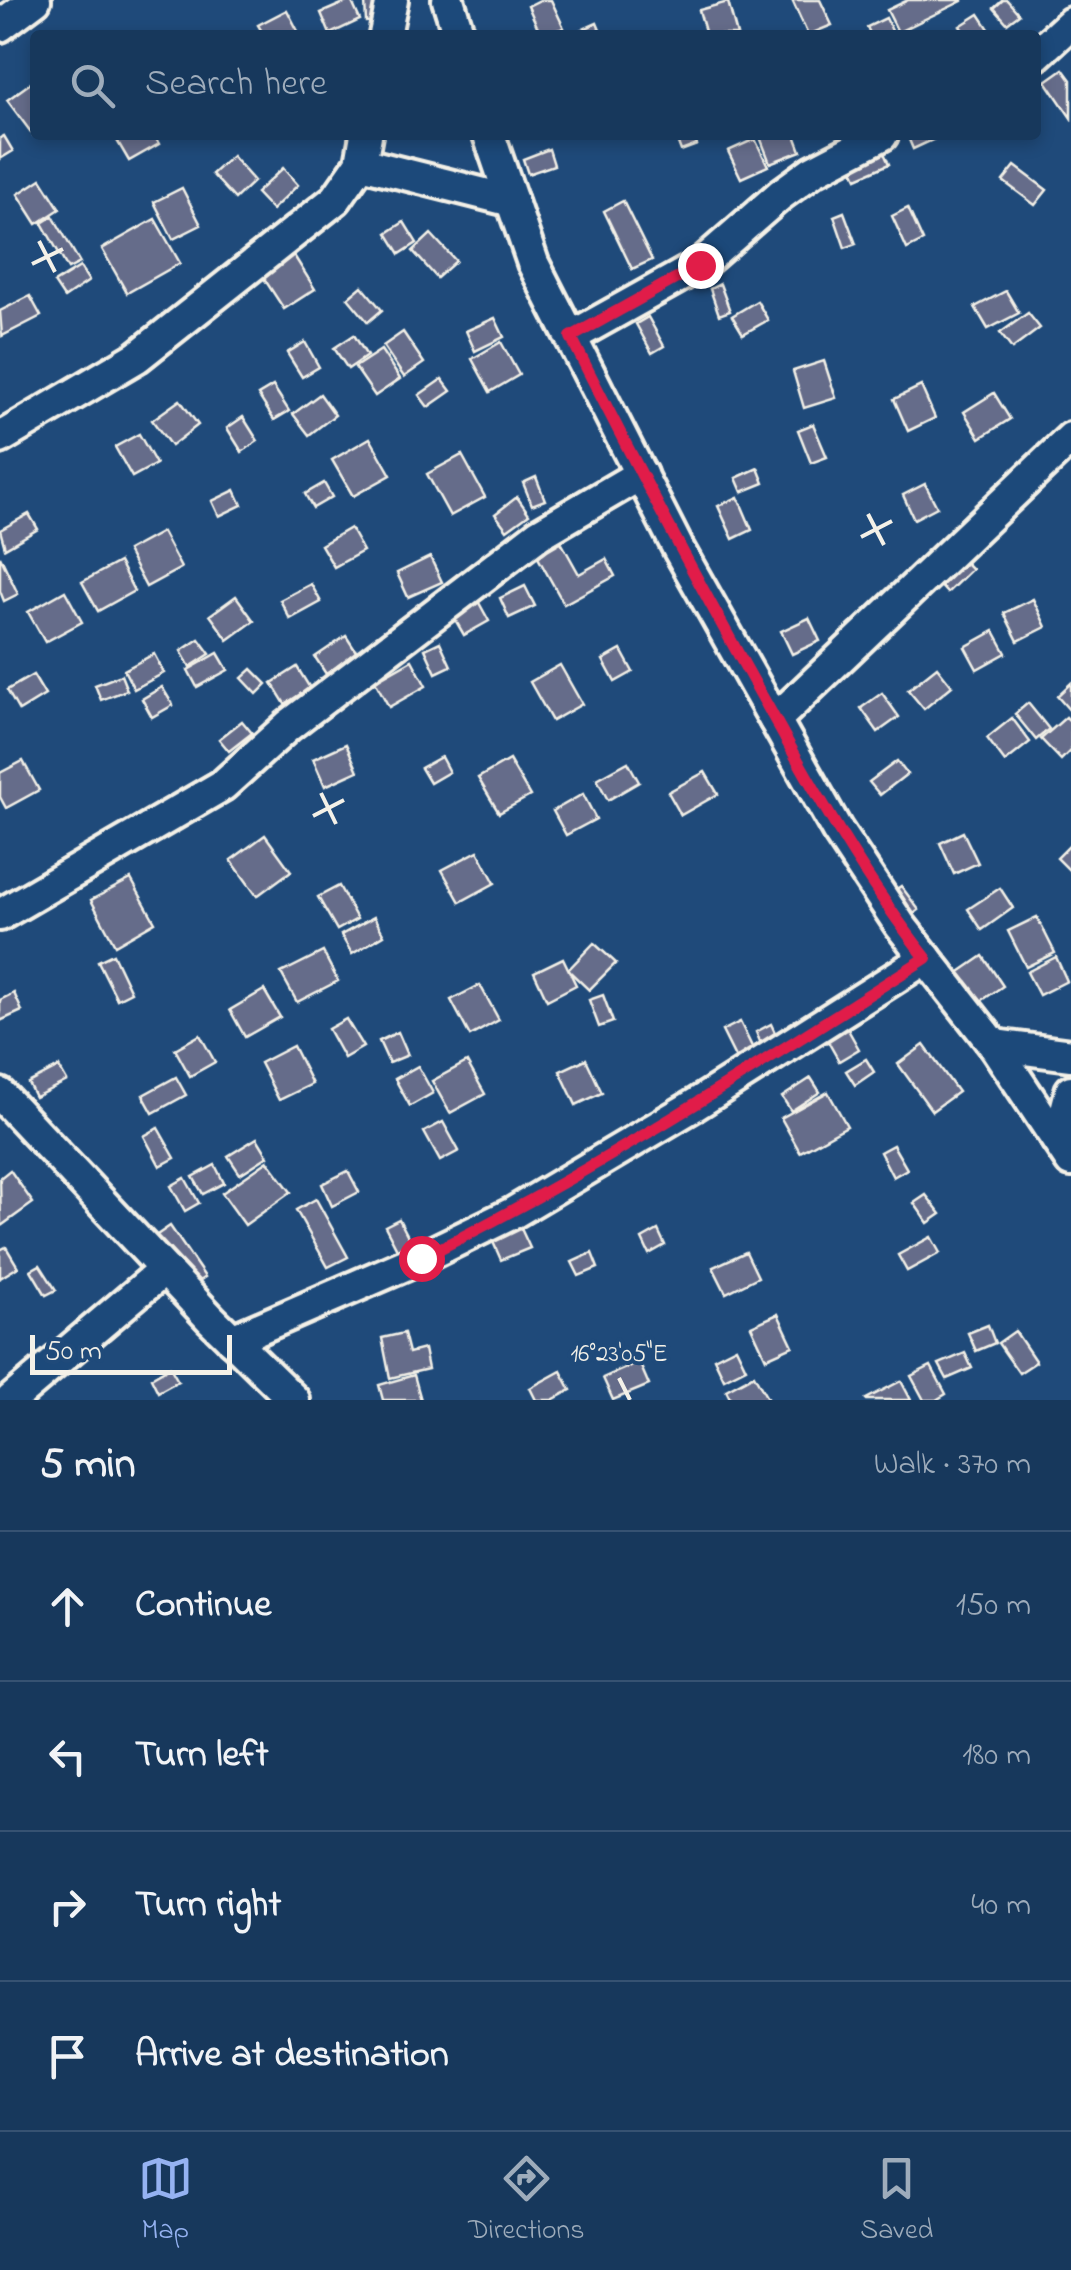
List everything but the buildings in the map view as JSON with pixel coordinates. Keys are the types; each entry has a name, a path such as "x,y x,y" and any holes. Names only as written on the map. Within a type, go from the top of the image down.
{"street":[{"path":"0,26 34,0"},
{"path":"386,30 392,0"},
{"path":"448,0 457,30"},
{"path":"1041,50 1071,23"},
{"path":"492,140 533,263 641,474 837,830 900,925 994,1045 1064,1151"},
{"path":"571,337 700,265 814,170 872,140"},
{"path":"0,438 138,357 336,199 364,149 512,201"},
{"path":"775,720 1071,438"},
{"path":"0,916 223,784 304,714 539,534 641,474"},
{"path":"232,1340 421,1258 513,1212 693,1106 926,958"},
{"path":"994,1045 1071,1055"},
{"path":"1064,1151 1071,1091"},
{"path":"0,1094 164,1270 294,1400"},
{"path":"11,1400 164,1270"}],"route":[{"path":"421,1258 513,1212 693,1106 926,958 837,830 679,550 571,337 700,265"}]}
